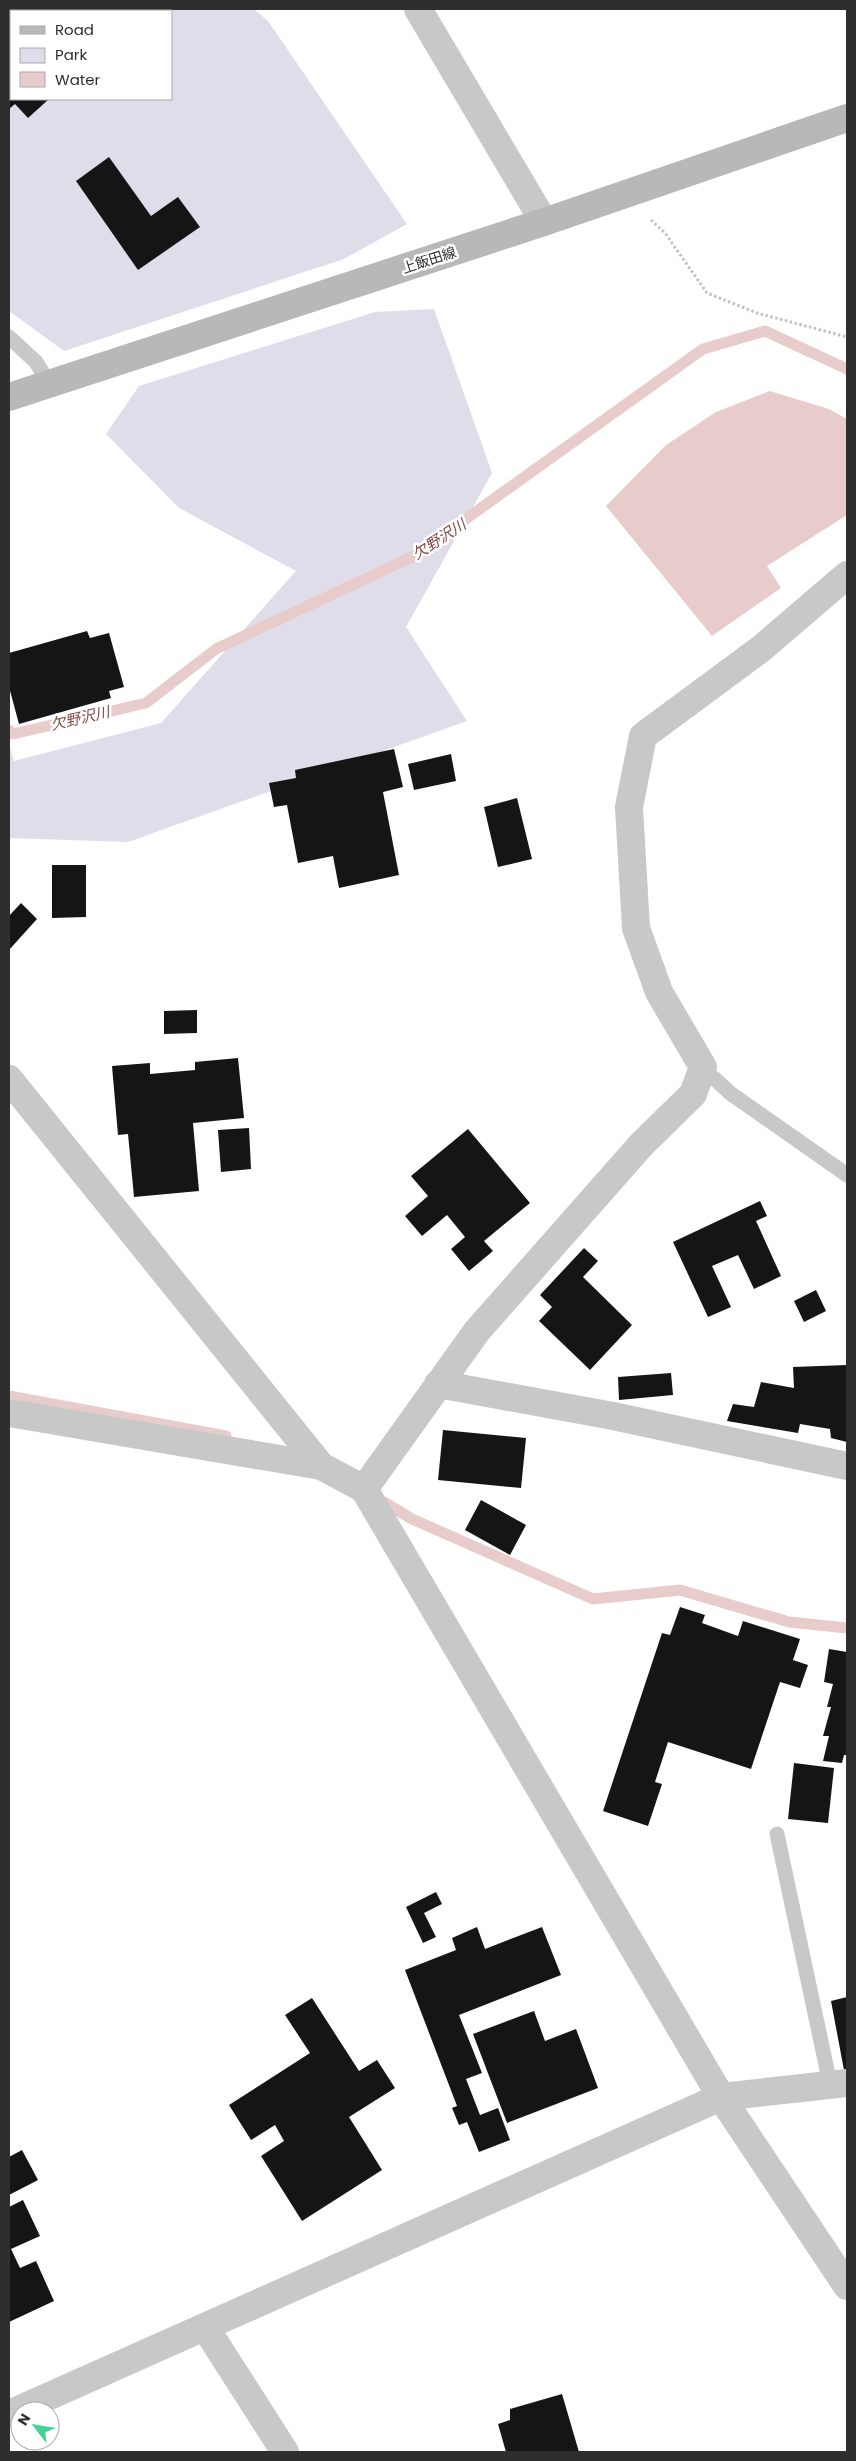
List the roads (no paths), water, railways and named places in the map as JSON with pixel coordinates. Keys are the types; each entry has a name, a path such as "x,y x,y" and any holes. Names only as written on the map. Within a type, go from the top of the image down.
{"main road":[{"name":"上飯田線","path":"9,397 544,222 847,118"}],"street":[{"path":"418,9 544,222"},
{"path":"364,1489 476,1331 641,1145 693,1094 703,1067 659,992 636,928 629,807 644,736 762,648 847,575"},
{"path":"9,1079 321,1466"},
{"path":"438,1384 613,1416 847,1466"},
{"path":"9,1412 321,1466 364,1489 721,2097 847,2286"},
{"path":"9,2414 721,2097 839,2084"},
{"path":"205,2326 285,2452"}],"lane":[{"path":"9,337 36,362 48,383"},
{"path":"700,1075 714,1078 730,1093 847,1175"},
{"path":"777,1834 839,2084"}],"water":[{"path":"770,391 829,409 847,419 847,515 767,566 781,588 712,636 606,506 666,445 716,412"}],"waterway":[{"name":"欠野沢川","path":"9,730 13,734 146,703 216,649 429,549 463,521 703,349 765,331 847,369"},
{"path":"9,1396 226,1436"},
{"path":"384,1502 412,1519 593,1599 680,1590 789,1622 847,1628"}]}
